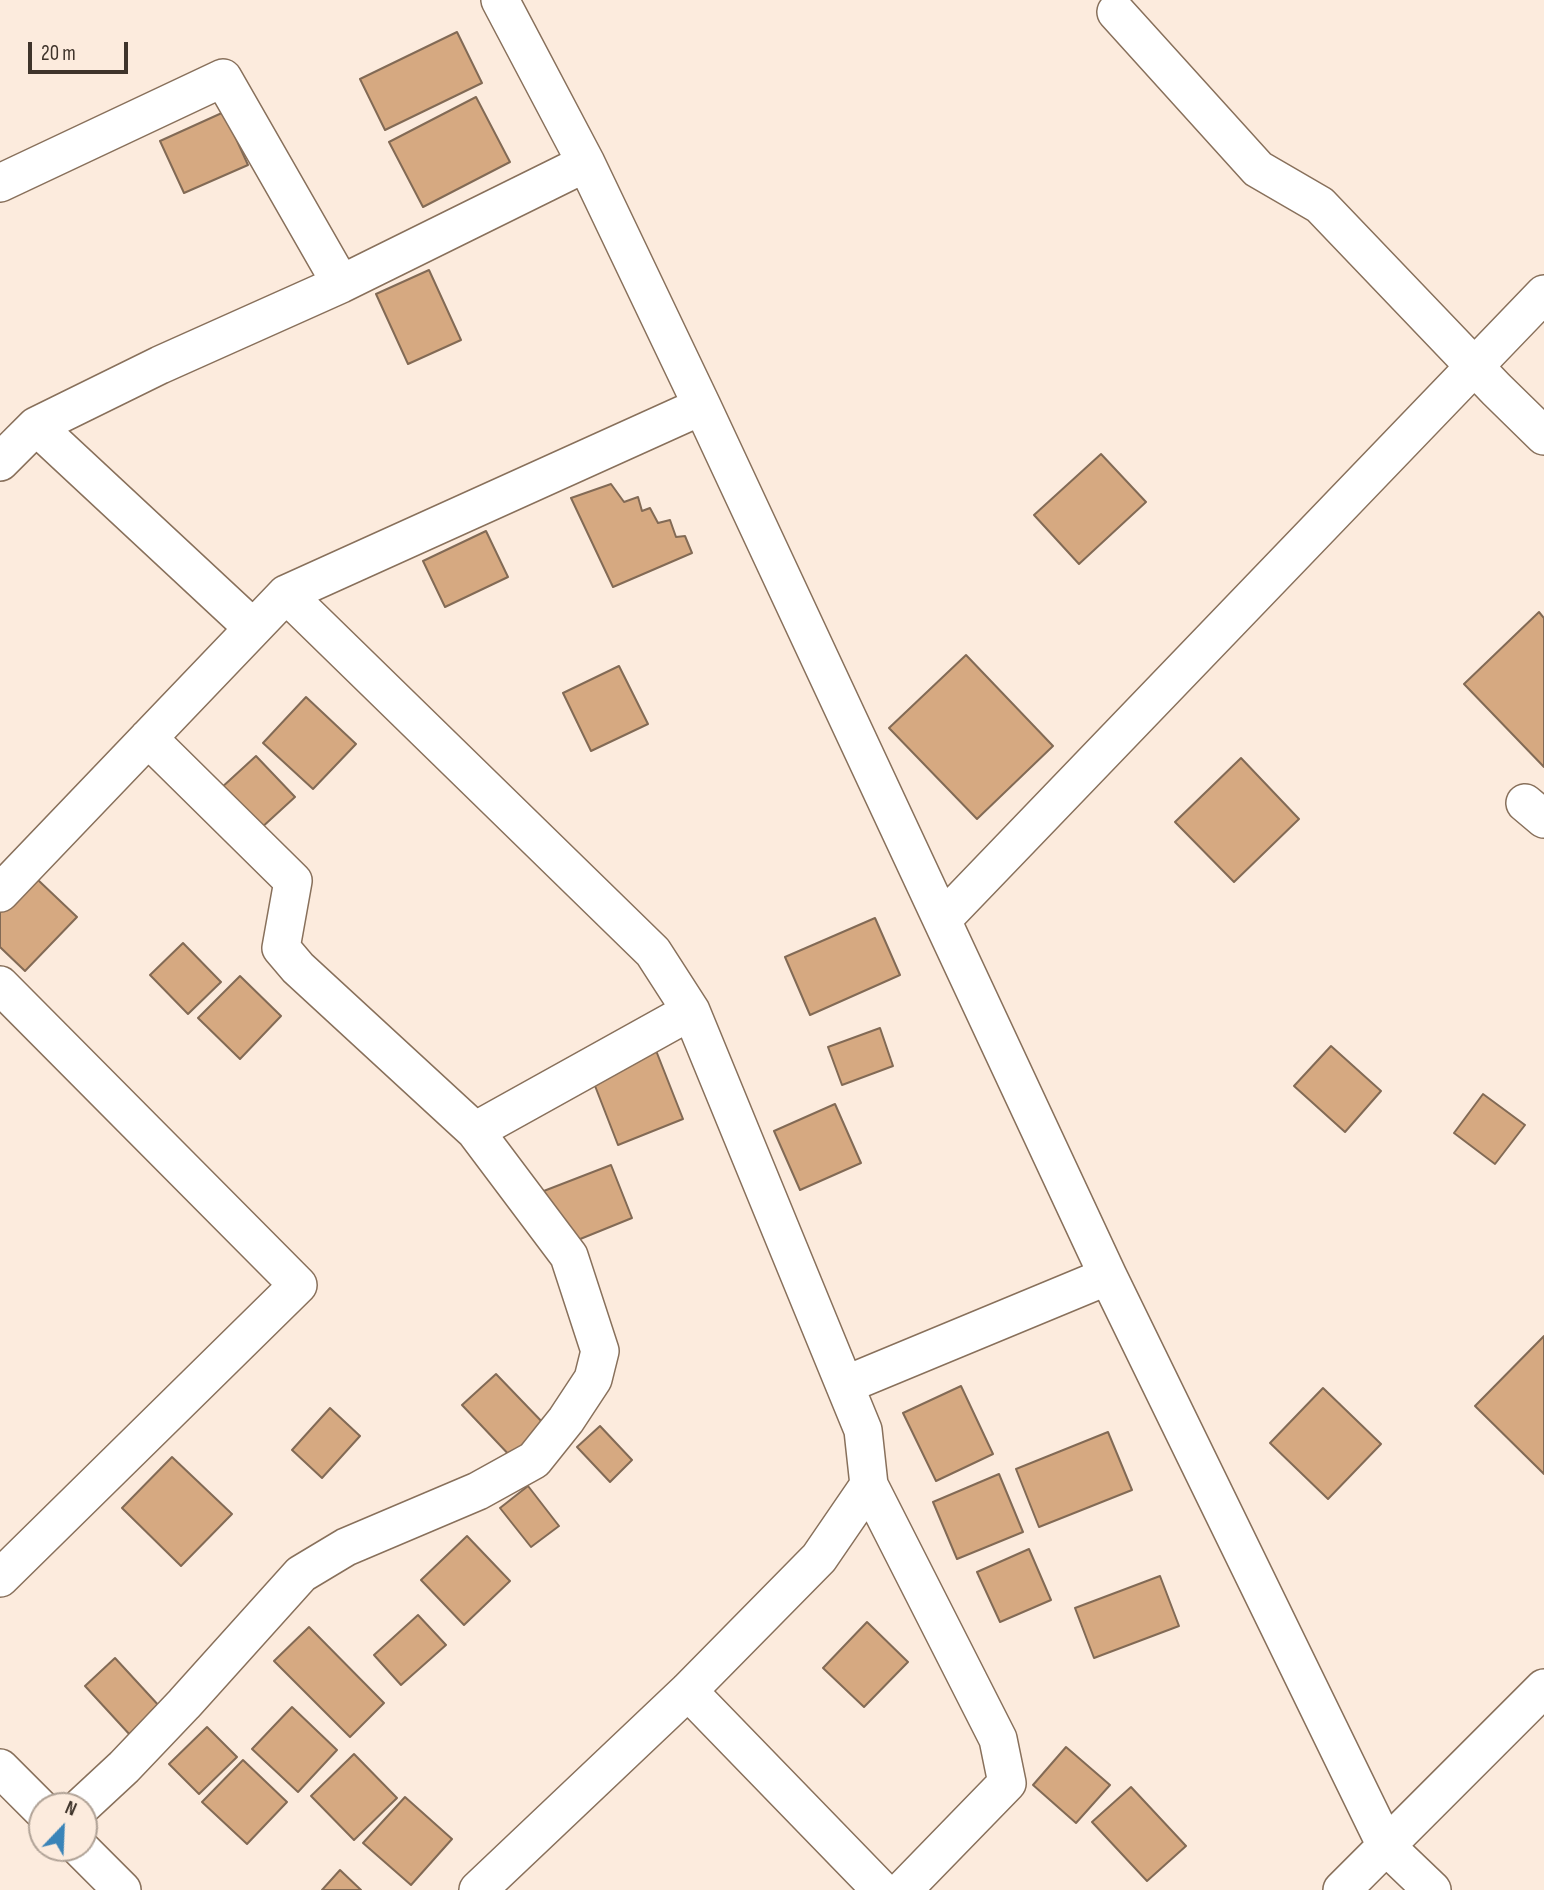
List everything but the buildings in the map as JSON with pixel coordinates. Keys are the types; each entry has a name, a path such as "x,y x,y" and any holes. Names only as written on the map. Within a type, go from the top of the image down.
{"street":[{"path":"500,0 586,163 1108,1276 1386,1846 1432,1890"},
{"path":"1116,12 1258,169 1320,205 1544,436"},
{"path":"0,183 223,78 341,284"},
{"path":"0,462 36,426 160,365 341,284 586,163"},
{"path":"942,920 1544,294"},
{"path":"0,893 286,594 702,406"},
{"path":"36,426 253,628"},
{"path":"286,594 653,952 691,1012 863,1430 869,1485 998,1739 1007,1783 903,1890"},
{"path":"97,1792 184,1704 301,1574 346,1548 478,1492 534,1460 566,1420 593,1379 600,1351 569,1256 475,1131 298,968 281,948 293,881 148,738"},
{"path":"0,985 298,1285 0,1578"},
{"path":"475,1131 691,1012"},
{"path":"845,1385 1108,1276"},
{"path":"478,1890 688,1691 819,1558 869,1485"},
{"path":"1342,1890 1544,1688"},
{"path":"688,1691 881,1890"},
{"path":"0,1768 28,1796"},
{"path":"94,1862 122,1890"}]}
